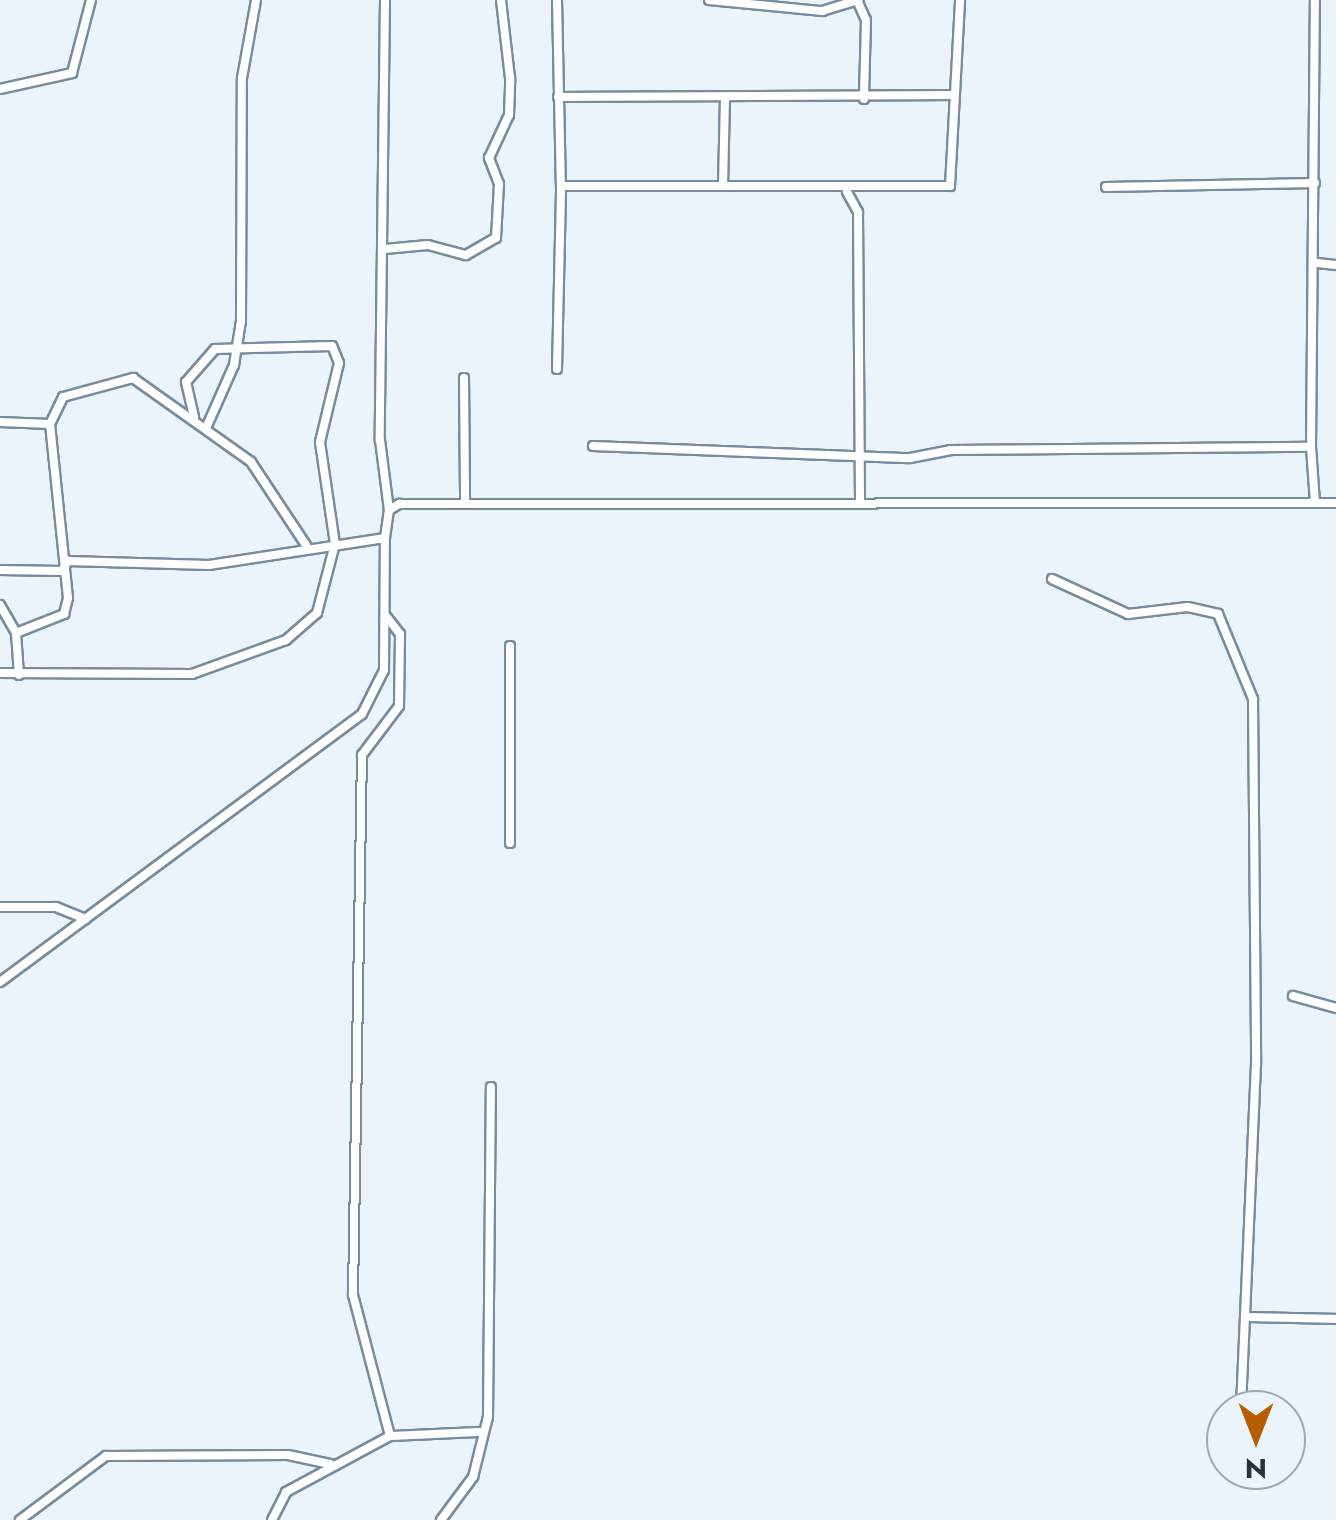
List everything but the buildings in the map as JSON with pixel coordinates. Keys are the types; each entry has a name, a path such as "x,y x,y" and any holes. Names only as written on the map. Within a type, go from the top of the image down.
{"street":[{"path":"0,89 72,73 92,0"},
{"path":"206,426 234,365 232,343 246,260 242,78 256,0"},
{"path":"0,982 362,714 384,670 385,538 389,510 380,440 385,0"},
{"path":"384,249 428,245 466,256 496,238 490,142 509,114 510,78 501,0"},
{"path":"557,0 561,186 557,369"},
{"path":"709,0 822,11 858,0 864,99"},
{"path":"561,186 723,186 847,192 950,186 960,0"},
{"path":"1314,0 1318,263 1311,447 1315,503"},
{"path":"558,97 725,101 954,95"},
{"path":"723,186 725,101"},
{"path":"1106,187 1315,183"},
{"path":"847,192 858,212 855,450 860,502"},
{"path":"246,260 258,264"},
{"path":"1318,263 1336,265"},
{"path":"0,672 178,676 286,640 328,598 335,544 320,442 336,353 328,343 232,343 188,375 194,417"},
{"path":"16,633 64,614 68,561 50,424 63,397 119,376 194,417 250,462 306,545"},
{"path":"464,378 465,498"},
{"path":"0,422 50,424"},
{"path":"593,446 855,450 910,458 951,450 1311,447"},
{"path":"389,510 465,498 1336,504"},
{"path":"68,561 209,564 306,545 385,538"},
{"path":"0,570 62,571 68,561"},
{"path":"1052,578 1128,614 1188,606 1218,614 1253,698 1251,1317 1243,1390"},
{"path":"0,604 16,633 20,674"},
{"path":"386,616 400,634 399,706 362,755 353,1294 390,1436"},
{"path":"510,646 510,844"},
{"path":"0,907 56,906 86,919"},
{"path":"1294,996 1336,1008"},
{"path":"441,1520 474,1477 480,1432 488,1417 491,1087"},
{"path":"1251,1317 1336,1318"},
{"path":"272,1520 286,1492 330,1464 390,1436 480,1432"},
{"path":"20,1520 106,1456 288,1454 330,1464"}]}
